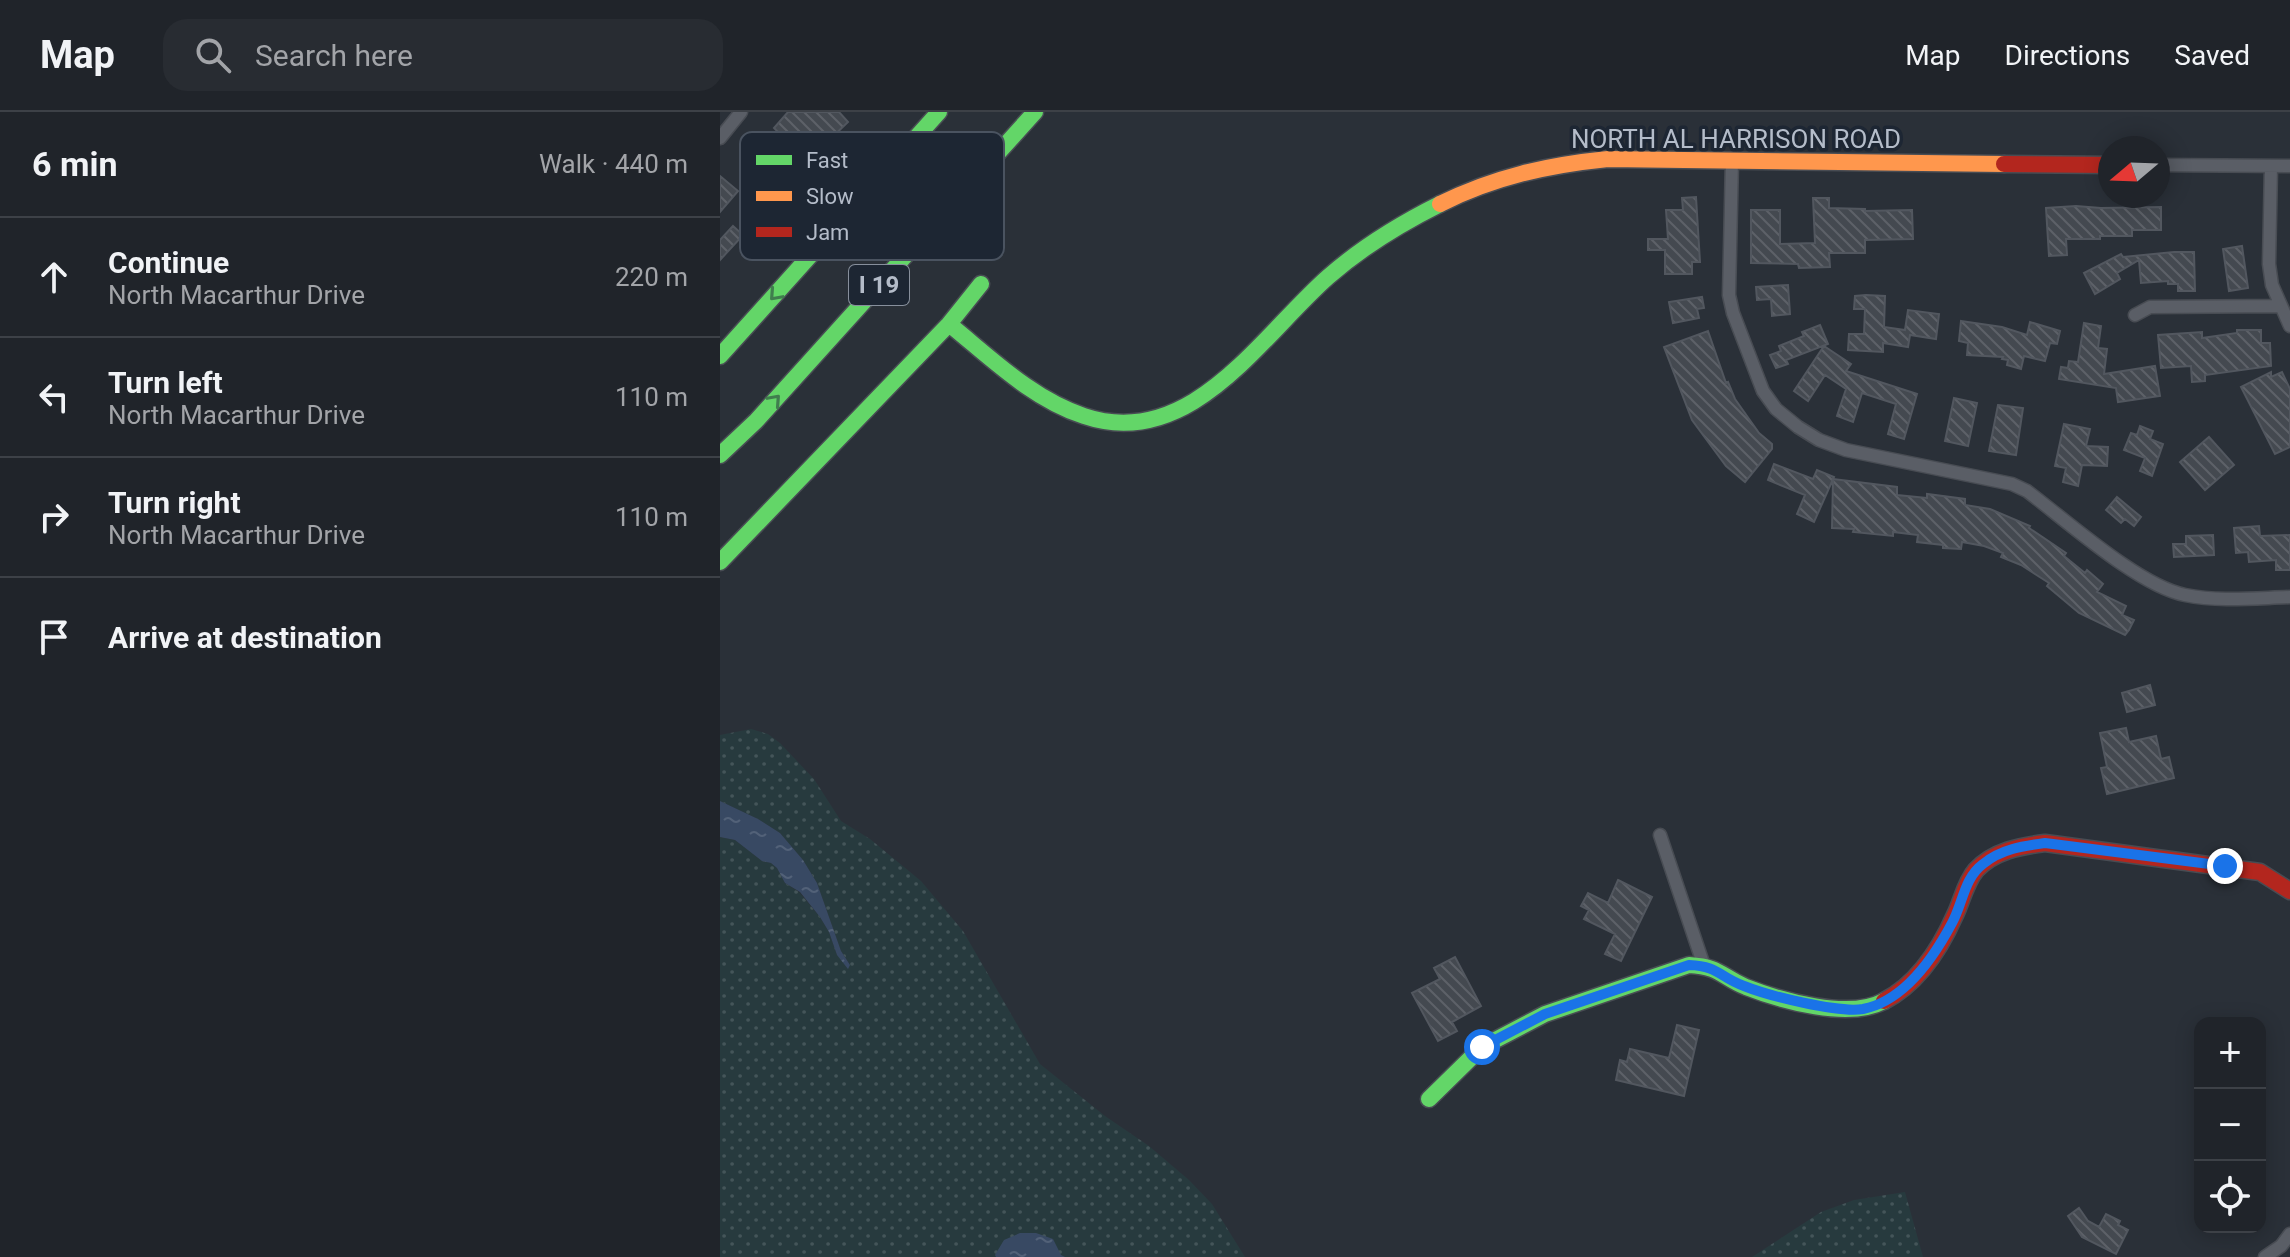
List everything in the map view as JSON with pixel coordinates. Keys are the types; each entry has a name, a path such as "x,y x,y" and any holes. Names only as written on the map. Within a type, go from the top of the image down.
{"main road":[{"name":"I 19","path":"921,132 939,112"},
{"name":"I 19","path":"1004,146 1035,112"},
{"name":"NORTH AL HARRISON ROAD","path":"949,324 1060,407 1108,422 1157,419 1202,399 1215,389 1344,263 1436,205 1491,181 1555,165 1608,159 2098,165"},
{"name":"I 19","path":"720,356 806,260"},
{"name":"I 19","path":"720,455 756,421 901,260"},
{"path":"720,562 949,324 981,284"},
{"path":"1429,1099 1482,1047 1545,1014 1689,965 1704,966 1744,986 1840,1009 1863,1009 1884,1001 1903,991 1930,957 1953,922 1967,884 1981,865 2018,846 2045,843 2225,866 2260,872 2290,891"}],"street":[{"path":"720,138 741,112"},
{"path":"1732,160 1729,269 1733,313 1763,391 1776,409 1798,427 1819,440 1846,450 2012,484 2027,491 2161,588 2211,598 2290,597"},
{"path":"2170,165 2290,166"},
{"path":"2271,166 2269,264 2272,285 2290,326"},
{"path":"2135,315 2150,307 2280,306"},
{"path":"1660,835 1704,966"},
{"path":"2265,1257 2281,1246 2290,1234"}],"green space":[{"path":"751,729 768,734 780,743 814,779 841,821 870,839 921,881 963,931 1040,1064 1189,1180 1212,1204 1245,1257 720,1257 720,837 735,840 762,861 777,868 785,883 799,892 820,917 837,955 850,965 841,951 817,883 803,860 780,833 720,801 720,735"},
{"path":"1905,1192 1923,1257 1752,1257 1821,1212 1854,1200"}],"water":[{"path":"720,801 780,833 803,860 817,883 841,951 850,965 848,969 837,955 820,917 800,892 785,883 777,868 762,861 735,840 720,837"},
{"path":"1020,1233 1036,1233 1053,1239 1065,1257 996,1257 1004,1240"}],"building":[{"path":"788,112 839,112 848,122 838,132 778,132 774,128"},
{"path":"720,176 738,191 720,212"},
{"path":"1696,197 1700,262 1692,262 1692,274 1665,274 1665,250 1648,250 1648,239 1668,239 1666,210 1683,210 1682,198"},
{"path":"1813,198 1829,198 1829,208 1912,210 1913,239 1865,240 1865,253 1829,253 1830,267 1799,268 1798,264 1751,263 1751,210 1780,210 1780,244 1815,243"},
{"path":"2046,208 2161,208 2161,230 2132,230 2132,236 2066,239 2067,255 2049,256"},
{"path":"733,226 740,232 740,238 720,260 720,240"},
{"path":"2242,246 2248,288 2229,291 2223,249"},
{"path":"2194,252 2195,291 2178,291 2178,284 2168,284 2168,281 2141,283 2139,260 2117,273 2120,279 2095,294 2084,273 2121,254 2123,257"},
{"path":"1788,285 1790,314 1772,316 1771,299 1757,300 1756,287"},
{"path":"1855,296 1885,296 1884,327 1905,330 1908,310 1939,314 1936,339 1910,335 1908,347 1883,343 1883,352 1848,350 1849,334 1864,334 1865,309 1854,309"},
{"path":"1702,297 1704,308 1697,309 1699,318 1673,323 1669,302"},
{"path":"1961,321 2002,327 2027,335 2030,322 2060,331 2057,344 2050,343 2045,361 2024,356 2021,369 2007,365 2008,360 2003,357 1967,355 1968,343 1959,341"},
{"path":"2084,323 2101,326 2098,348 2107,349 2104,374 2155,366 2160,396 2118,402 2116,388 2059,379 2061,367 2068,368 2069,361 2078,362"},
{"path":"1820,325 1828,344 1786,360 1788,364 1776,368 1770,355 1781,351 1779,346 1804,336 1802,332"},
{"path":"2237,330 2261,330 2261,343 2270,343 2271,366 2205,375 2205,381 2192,382 2191,366 2161,368 2158,335 2202,332 2202,338 2237,333"},
{"path":"1708,331 1726,383 1735,399 1759,433 1772,444 1772,449 1745,482 1726,466 1692,420 1664,347"},
{"path":"1824,346 1851,364 1846,371 1917,394 1904,439 1888,434 1896,404 1862,393 1853,422 1837,416 1846,389 1825,375 1808,401 1794,391"},
{"path":"2271,372 2271,377 2282,372 2290,389 2290,447 2275,454 2241,387"},
{"path":"1954,398 1977,403 1968,446 1945,441"},
{"path":"1998,405 2023,408 2016,455 1989,451"},
{"path":"2064,424 2090,429 2086,446 2108,447 2107,466 2082,465 2078,486 2063,482 2066,468 2055,466"},
{"path":"2140,426 2153,431 2150,439 2163,444 2152,476 2140,471 2145,458 2124,450 2131,433 2137,435"},
{"path":"2209,437 2234,465 2205,490 2180,462"},
{"path":"1774,464 1813,479 1817,470 1834,477 1814,522 1797,514 1805,495 1768,480"},
{"path":"1833,479 1897,487 1897,495 1927,498 1927,494 1965,499 1965,505 1990,509 2030,526 2066,553 2064,556 2085,573 2087,570 2103,584 2097,592 2126,606 2122,615 2134,620 2125,635 2079,613 2047,586 2049,583 2021,565 2001,557 2003,553 1984,546 1962,542 1961,549 1943,548 1943,545 1917,542 1918,535 1893,532 1893,536 1832,528"},
{"path":"2117,497 2141,517 2134,526 2125,519 2121,523 2106,510"},
{"path":"2259,526 2260,536 2290,535 2290,570 2276,570 2276,560 2249,562 2248,552 2236,553 2234,528"},
{"path":"2213,535 2214,555 2174,557 2173,544 2186,544 2186,536"},
{"path":"2150,685 2155,705 2127,712 2122,693"},
{"path":"2126,728 2129,742 2156,736 2161,759 2169,757 2174,778 2107,794 2101,768 2107,767 2100,733"},
{"path":"1618,880 1652,897 1621,961 1605,954 1615,934 1584,919 1589,910 1581,906 1588,893 1608,903"},
{"path":"1455,957 1481,1006 1452,1022 1457,1031 1438,1041 1412,993 1440,979 1434,968"},
{"path":"1677,1025 1699,1030 1684,1096 1616,1080 1620,1060 1627,1062 1630,1049 1669,1058"},
{"path":"2079,1208 2088,1221 2099,1227 2106,1214 2120,1221 2118,1225 2128,1230 2116,1254 2082,1237 2068,1216"}],"traffic: fast":[{"path":"921,132 939,112"},
{"path":"1004,146 1035,112"},
{"path":"949,324 1013,376 1065,409 1122,423 1157,418 1190,404 1220,382 1328,277 1354,256 1440,204"},
{"path":"720,356 806,260"},
{"path":"720,455 756,421 901,260"},
{"path":"720,562 949,324 981,284"},
{"path":"1429,1099 1482,1047 1545,1014 1689,965 1714,970 1737,983 1796,1003 1853,1009 1884,1001"}],"traffic: slow":[{"path":"1440,204 1481,186 1522,174 1608,159 2004,164"}],"traffic: jam":[{"path":"2004,164 2098,165"},
{"path":"1884,1001 1907,985 1935,953 1976,870 1991,858 2017,848 2045,843 2260,872 2290,891"}],"route":[{"path":"1482,1047 1545,1014 1689,965 1708,966 1744,986 1802,1001 1840,1009 1863,1009 1903,991 1953,922 1967,884 1981,865 2018,846 2045,843 2225,866"}]}
